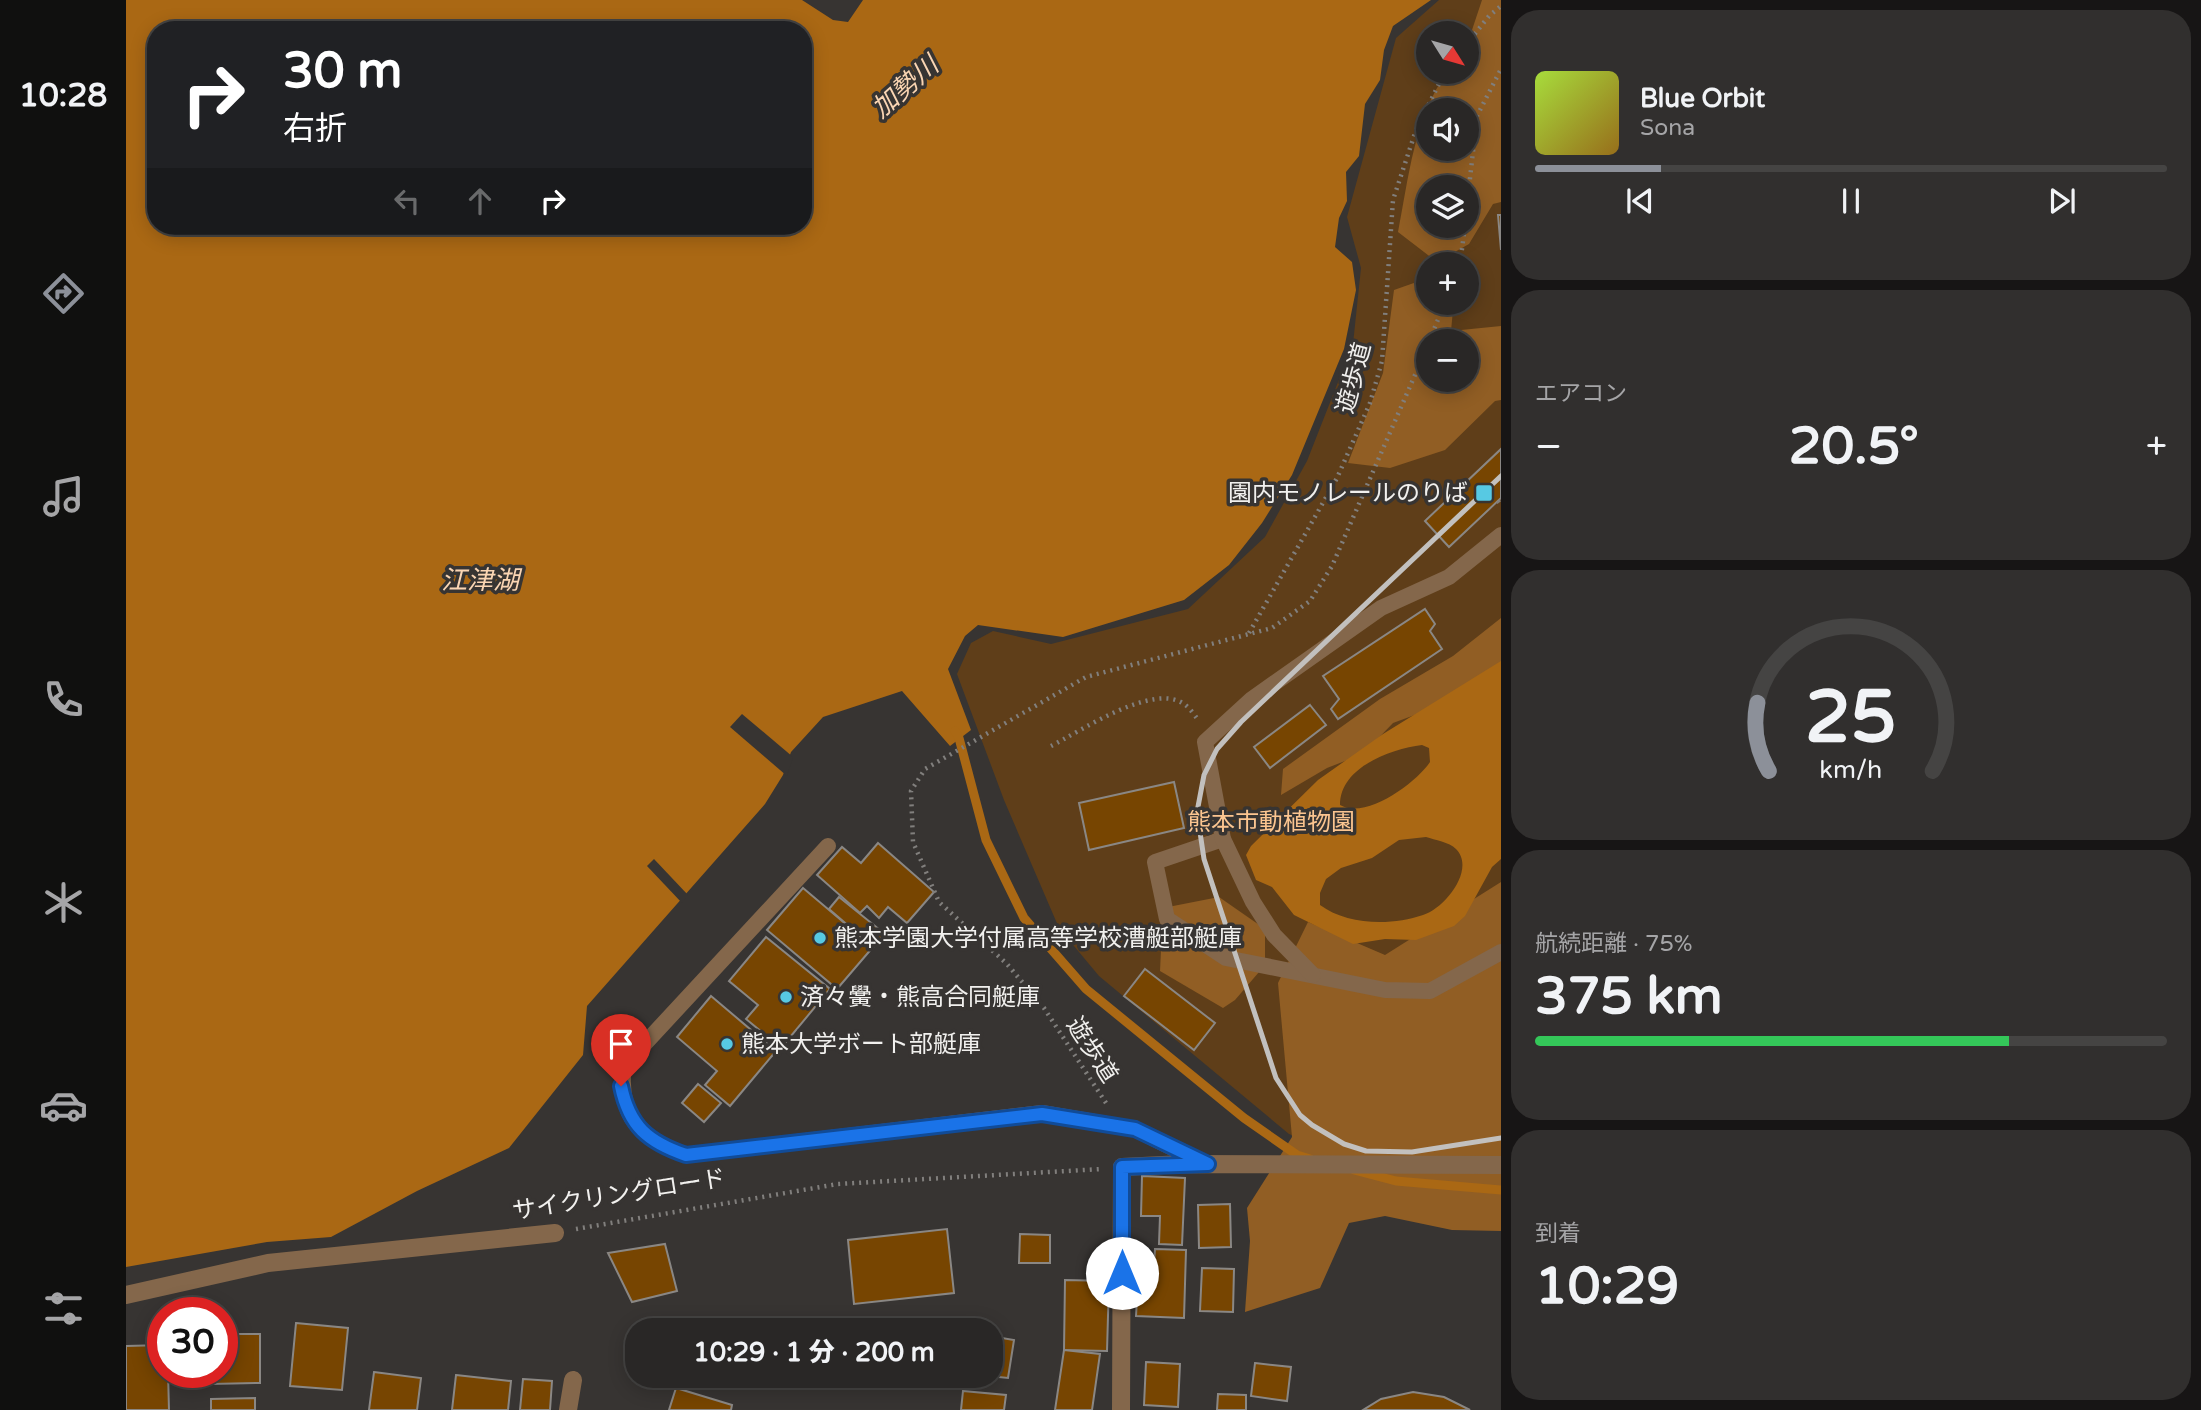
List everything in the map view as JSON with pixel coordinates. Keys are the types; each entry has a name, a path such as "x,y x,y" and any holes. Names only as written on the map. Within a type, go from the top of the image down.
{"street":[{"path":"1121,1410 1122,1167 1208,1164 1501,1165"},
{"name":"サイクリングロード","path":"126,1296 268,1262 555,1233"},
{"path":"568,1410 573,1380"}],"lane":[{"path":"1312,975 1274,935 1253,902 1233,861 1223,839 1205,742 1252,699 1359,623 1381,608 1449,577 1501,535"},
{"path":"1223,839 1155,862 1167,919 1226,958 1385,990 1430,991 1501,952"},
{"path":"828,846 624,1066 621,1086 625,1110 638,1127 660,1146 686,1155 1042,1114 1135,1129 1208,1164"}],"path":[{"path":"1479,29 1501,6"},
{"path":"1470,175 1477,116 1501,69"},
{"name":"遊歩道","path":"1121,1127 1044,1007 1007,964 939,902 913,842 911,791 925,769 1086,677 1249,634 1337,478 1370,403 1382,361 1393,200 1416,130 1439,84"},
{"path":"1249,634 1272,628 1310,601 1332,566 1416,373"},
{"path":"1051,747 1135,703 1166,697 1184,704 1199,720 1205,742"},
{"name":"サイクリングロード","path":"555,1233 838,1184 1122,1167"}],"green space":[{"name":"熊本市動植物園","path":"1439,0 1501,0 1501,1149 1350,1158 1289,1134 1099,976 1059,928 1004,800 957,674 971,643 993,631 1051,644 1188,609 1265,537 1307,461 1353,344 1361,268 1347,217 1396,38"}],"shaded area":[{"path":"1482,0 1501,0 1501,202 1493,204 1479,227 1479,175 1416,175 1416,238 1473,238 1469,244 1455,252 1424,252 1398,232 1416,142 1416,161 1479,161 1479,98 1432,98 1440,84 1479,84 1479,21 1475,21"},
{"path":"1416,282 1416,315 1453,315 1451,329 1416,329 1416,392 1479,392 1479,329 1471,329 1501,326 1501,400 1495,401 1445,450 1390,468 1348,463 1383,373 1394,290"},
{"path":"1501,618 1501,674 1450,702 1393,723 1363,754 1327,768 1281,795 1283,769 1380,699 1453,656"},
{"path":"1501,882 1501,1231 1452,1230 1385,1216 1349,1223 1320,1288 1245,1312 1250,1241 1247,1208 1292,1137 1278,983 1308,922 1385,955"},
{"path":"1219,897 1265,929 1265,965 1235,1000 1223,1008 1160,971 1163,908"}],"water":[{"name":"江津湖","path":"126,0 802,0 833,20 848,22 863,0 1431,0 1393,26 1384,50 1380,80 1365,104 1359,156 1346,172 1347,201 1339,218 1335,247 1352,262 1356,290 1344,349 1292,475 1262,523 1229,565 1184,600 1063,637 978,625 965,636 948,669 971,730 950,746 902,691 823,717 791,752 783,775 765,804 587,1006 583,1055 509,1148 417,1191 331,1237 267,1242 126,1267"},
{"path":"1501,661 1501,859 1492,867 1465,916 1454,926 1416,940 1385,939 1353,944 1294,915 1272,887 1256,880 1246,855 1251,846 1318,780 1383,734","holes":["1422,745 1429,748 1430,762 1402,789 1363,808 1340,805 1348,780 1358,770 1382,756","1426,837 1456,849 1461,857 1462,867 1455,887 1432,911 1410,919 1370,922 1343,917 1320,905 1320,893 1326,879 1341,868 1372,858 1399,840"]}],"pier":[{"path":"742,714 793,757 787,776 730,727"},
{"path":"654,859 688,895 682,903 647,866"}],"building":[{"path":"1498,215 1501,215 1501,250"},
{"path":"1501,449 1501,498 1449,547 1425,521"},
{"path":"1425,609 1435,624 1430,631 1442,649 1338,719 1331,709 1339,699 1323,676"},
{"path":"1310,705 1326,725 1270,768 1254,747"},
{"path":"1174,782 1184,828 1089,850 1079,803"},
{"path":"878,843 934,892 907,923 888,907 879,918 867,906 860,913 817,875 842,847 861,863"},
{"name":"熊本学園大学付属高等学校漕艇部艇庫","path":"803,888 873,947 837,989 767,930"},
{"path":"839,897 885,934 873,947 829,909"},
{"name":"済々黌・熊高合同艇庫","path":"766,937 830,989 781,1048 746,1019 758,1005 729,981"},
{"path":"1145,969 1215,1023 1194,1050 1124,996"},
{"name":"熊本大学ボート部艇庫","path":"711,996 776,1051 730,1106 705,1085 717,1071 677,1037"},
{"path":"698,1084 721,1103 704,1122 682,1103"},
{"path":"1142,1176 1185,1178 1182,1245 1159,1244 1160,1216 1141,1216"},
{"path":"1230,1204 1231,1247 1199,1248 1198,1205"},
{"path":"947,1229 954,1293 854,1304 848,1240"},
{"path":"1020,1234 1050,1235 1050,1263 1019,1263"},
{"path":"665,1244 677,1291 632,1302 608,1253"},
{"path":"1155,1249 1186,1250 1184,1318 1136,1316 1138,1283 1153,1284"},
{"path":"1202,1268 1234,1269 1233,1312 1200,1311"},
{"path":"1065,1280 1109,1281 1107,1351 1064,1350"},
{"path":"296,1323 348,1328 342,1390 290,1386"},
{"path":"238,1334 260,1334 260,1383 238,1383"},
{"path":"1003,1338 1014,1340 1008,1378 1003,1377"},
{"path":"147,1345 147,1388 168,1388 169,1410 126,1410 126,1346"},
{"path":"1064,1350 1100,1354 1092,1410 1055,1410"},
{"path":"1146,1362 1180,1364 1178,1407 1144,1405"},
{"path":"1255,1363 1291,1367 1287,1401 1251,1396"},
{"path":"374,1372 421,1378 417,1410 369,1410"},
{"path":"456,1375 511,1381 508,1410 452,1410"},
{"path":"523,1379 552,1381 550,1410 520,1410"},
{"path":"676,1388 732,1405 731,1410 669,1410"},
{"path":"963,1391 1006,1395 1004,1410 961,1410"},
{"path":"1413,1392 1444,1397 1470,1410 1363,1410 1381,1399"},
{"path":"1218,1394 1246,1395 1246,1410 1217,1410"},
{"path":"255,1398 255,1410 211,1410 211,1399"}],"waterway":[{"path":"955,731 986,840 1024,918 1086,989 1244,1118 1297,1155 1310,1159"},
{"path":"1354,1170 1396,1181 1501,1190"}],"railway":[{"path":"1501,476 1241,722 1217,749 1204,775 1197,812 1204,859 1276,1078 1300,1115 1344,1144 1366,1151 1412,1152 1501,1138"}],"place":[{"name":"園内モノレールのりば","path":"1484,493"},
{"name":"熊本学園大学付属高等学校漕艇部艇庫","path":"820,938"},
{"name":"済々黌・熊高合同艇庫","path":"786,997"},
{"name":"熊本大学ボート部艇庫","path":"727,1044"}],"route":[{"path":"621,1086 625,1110 638,1127 660,1146 686,1155 1042,1114 1135,1129 1208,1164 1122,1167 1122,1273"}],"water label":[{"name":"加勢川","path":"905,87"}]}
